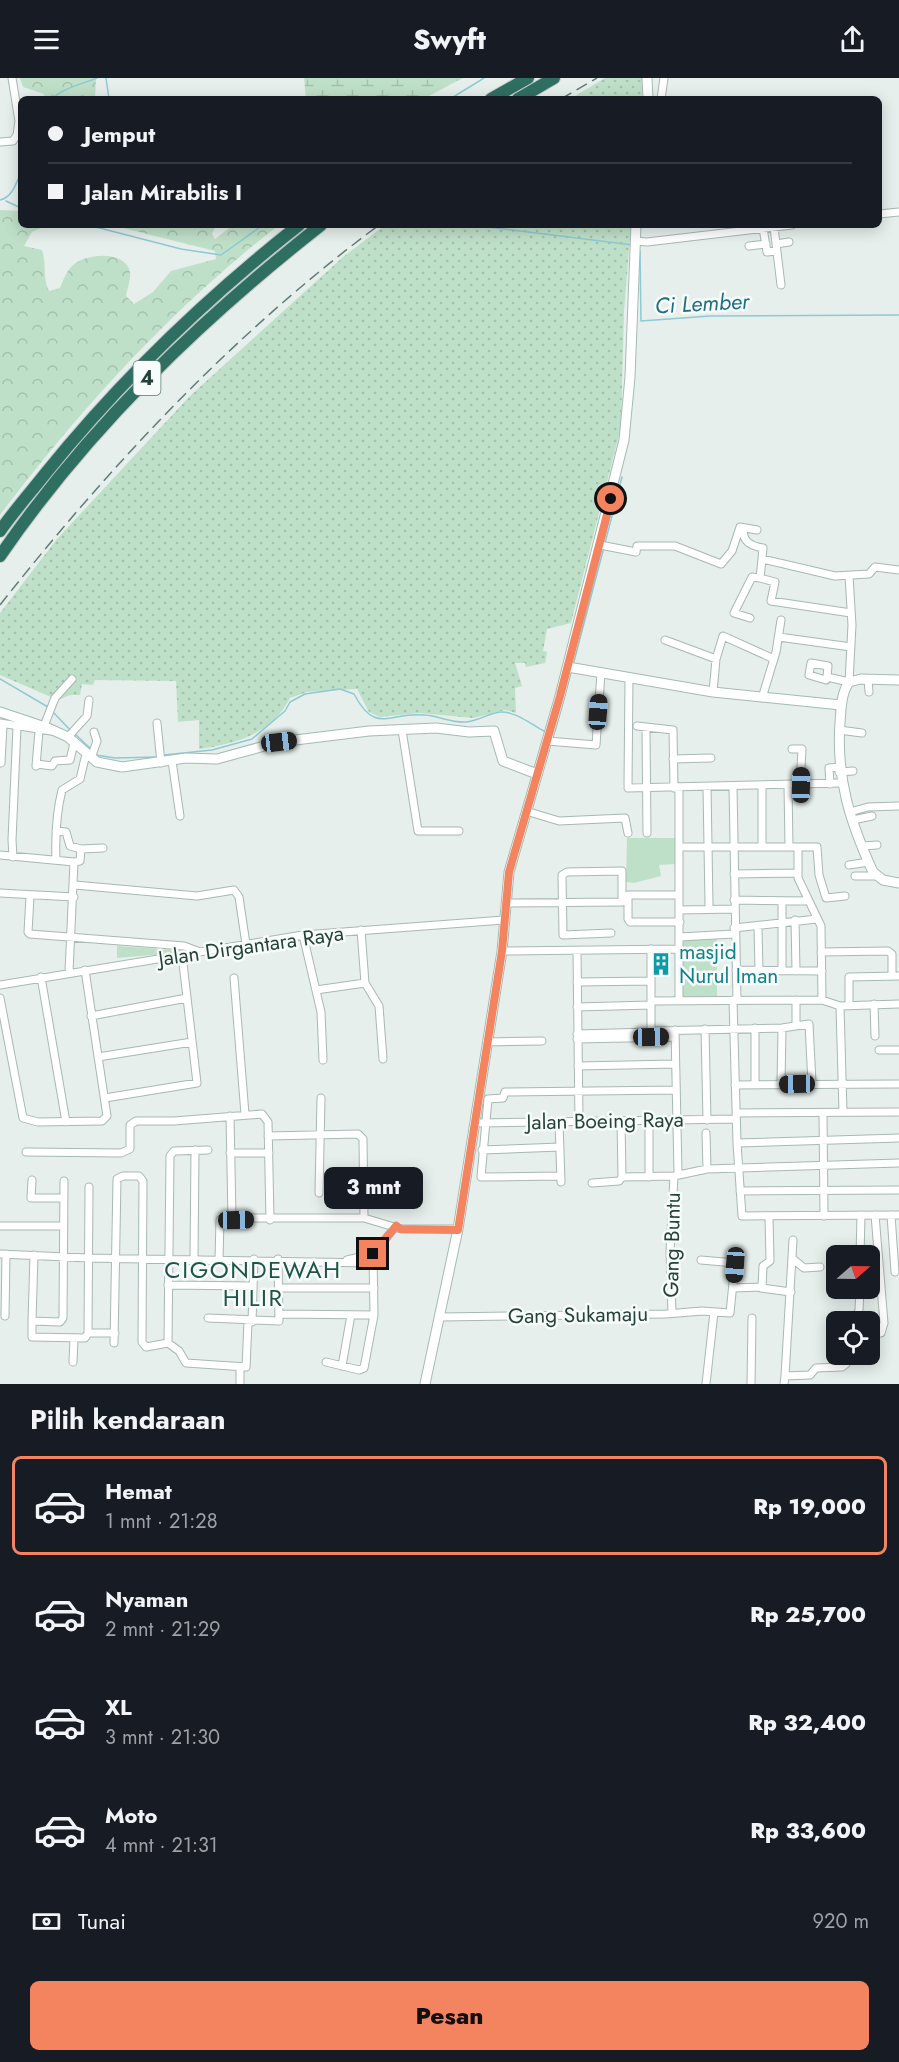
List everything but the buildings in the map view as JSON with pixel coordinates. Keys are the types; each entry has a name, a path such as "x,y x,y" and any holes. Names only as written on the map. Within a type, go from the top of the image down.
{"highway":[{"path":"496,96 528,78"},
{"path":"523,96 554,78"},
{"name":"4","path":"0,531 62,453 158,348 244,269 295,228"},
{"name":"4","path":"0,556 80,450 139,386 252,279 317,228"}],"street":[{"path":"12,78 18,121"},
{"path":"647,78 648,96"},
{"path":"661,96 664,78"},
{"path":"0,142 13,141 18,130"},
{"path":"882,214 899,213"},
{"path":"560,1122 560,1179 483,1177 480,1174 482,1150 480,1123 487,1042 501,953 509,872 551,726 572,667 603,545 625,431 638,243 636,228"},
{"path":"638,243 763,228 768,252 789,242"},
{"path":"774,228 781,285"},
{"path":"749,246 766,244"},
{"path":"603,545 636,552 637,546 675,546 721,564 732,551 740,527 757,530"},
{"path":"744,528 742,534 745,540 763,548 760,578"},
{"path":"762,559 849,576 870,574 875,567 899,570"},
{"path":"849,576 851,647 849,682 841,705 839,769 851,816 868,862 877,876"},
{"path":"750,618 734,613 752,577 775,582 771,601 850,614"},
{"path":"762,698 774,658 781,620"},
{"path":"713,692 716,659 722,637 726,635 774,658"},
{"path":"779,637 851,647"},
{"path":"665,640 716,659"},
{"path":"572,667 713,692 841,705"},
{"path":"548,739 596,746 601,673"},
{"path":"827,677 849,682 868,679 899,680"},
{"path":"629,678 628,786 676,788 841,783"},
{"path":"72,679 59,692 42,728 37,765 52,766 55,761 70,760 71,735 87,716 89,700"},
{"path":"868,679 869,692"},
{"path":"0,712 42,728 71,735 91,754 111,766 161,760 228,757 279,742 369,731 444,728 469,732 491,729 497,733 503,761 537,774"},
{"path":"157,723 161,760"},
{"path":"1,763 1,724 42,728"},
{"path":"14,856 11,843 17,727"},
{"path":"647,833 647,787 642,727 673,730 679,847 679,1000"},
{"path":"402,730 418,831 459,831"},
{"path":"839,730 862,733"},
{"path":"56,860 56,813 60,806 63,788 80,779 97,735 94,732"},
{"path":"792,749 802,749 801,785"},
{"path":"674,759 711,758"},
{"path":"172,761 180,816"},
{"path":"830,784 829,768 853,771"},
{"path":"762,786 762,846"},
{"path":"788,786 789,846"},
{"path":"707,787 709,905"},
{"path":"733,787 736,970 733,1028 738,1168 743,1217 899,1215"},
{"path":"851,816 868,807 899,806"},
{"path":"48,809 56,813"},
{"path":"526,811 559,821 625,818 628,833"},
{"path":"851,816 872,816"},
{"path":"56,831 66,832 70,846 81,849 103,848"},
{"path":"862,846 877,845"},
{"path":"679,847 789,846 818,849 819,875 826,898 845,896"},
{"path":"798,847 797,873 807,900 821,926 822,1000"},
{"path":"0,855 74,862 80,861 81,849"},
{"path":"69,972 75,885 74,862"},
{"path":"849,866 868,862"},
{"path":"506,903 560,904 622,902 623,872 567,872 562,875 560,904 563,935 611,933"},
{"path":"734,874 797,873"},
{"path":"855,876 877,876 899,883"},
{"path":"75,885 197,896 234,890 240,897 246,944"},
{"path":"0,893 30,897 74,897"},
{"path":"679,895 630,894 627,896 627,919 630,922 680,922"},
{"path":"30,897 29,934 184,946 200,952"},
{"path":"679,910 807,900"},
{"path":"782,901 782,971"},
{"path":"680,937 734,931 795,920 817,919"},
{"name":"Jalan Dirgantara Raya","path":"0,985 41,976 182,956 303,935 504,920"},
{"path":"795,920 795,971"},
{"path":"758,927 759,971"},
{"path":"361,930 364,983 379,1006 383,1059"},
{"path":"303,935 323,1029 323,1060"},
{"path":"501,953 680,949"},
{"path":"651,951 651,1033"},
{"path":"821,952 888,951 892,954 896,976 849,977 849,1005"},
{"path":"577,953 579,1122"},
{"path":"105,1098 194,1085 198,1079 182,956"},
{"path":"0,998 23,1118 38,1122 105,1120 107,1116 105,1098 85,970"},
{"path":"736,970 822,971"},
{"path":"41,976 66,1122"},
{"path":"234,978 245,1114"},
{"path":"577,982 651,981"},
{"path":"316,990 364,983"},
{"path":"91,1016 187,998"},
{"path":"577,1007 679,1000 822,1000 840,1006 899,1004"},
{"path":"577,1036 675,1033 703,1029 795,1028 796,1000"},
{"path":"874,1004 875,1036"},
{"path":"840,1006 843,1112"},
{"path":"796,1024 812,1026 812,1083"},
{"path":"755,1028 755,1084"},
{"path":"781,1084 782,1028"},
{"path":"703,1029 705,1120"},
{"name":"Gang Buntu","path":"672,1313 670,1252 676,1174 675,1033"},
{"path":"487,1042 542,1041"},
{"path":"98,1057 192,1042"},
{"path":"879,1050 899,1050"},
{"path":"578,1066 675,1064"},
{"path":"735,1084 899,1084"},
{"path":"425,1384 441,1317 480,1123 488,1099 503,1098 505,1092 676,1090"},
{"path":"319,1193 321,1098"},
{"name":"Jalan Boeing Raya","path":"480,1123 705,1120 736,1116 899,1112"},
{"path":"823,1113 824,1216"},
{"path":"26,1152 121,1153 130,1149 130,1125 136,1120 174,1122 262,1114 266,1117 268,1136 270,1220"},
{"path":"230,1116 232,1218 270,1220 364,1218 396,1226 458,1227"},
{"path":"592,1183 619,1181 622,1177 621,1121"},
{"path":"649,1121 649,1177"},
{"path":"706,1132 707,1169"},
{"path":"268,1136 356,1133 361,1136 364,1218"},
{"path":"737,1143 899,1137"},
{"path":"482,1150 561,1147"},
{"path":"194,1259 195,1150"},
{"path":"165,1344 170,1156 174,1151 208,1150"},
{"path":"230,1153 269,1153"},
{"path":"622,1177 649,1177 707,1169 899,1162"},
{"path":"114,1343 117,1179 123,1176 139,1176 143,1181 142,1342 147,1347 165,1344 179,1351 186,1363 247,1366 254,1259"},
{"path":"32,1180 31,1198 63,1198"},
{"path":"32,1321 60,1322 63,1318 64,1181"},
{"path":"34,1255 32,1337 86,1338 88,1333 89,1187"},
{"path":"740,1191 899,1190"},
{"path":"860,1245 861,1215"},
{"path":"875,1215 884,1323 880,1333"},
{"path":"891,1215 896,1239 895,1272"},
{"path":"760,1288 763,1266 770,1261 769,1217"},
{"path":"219,1259 220,1220"},
{"path":"0,1226 63,1226"},
{"path":"326,1362 359,1370 364,1368 374,1315 373,1254 396,1226"},
{"path":"794,1240 784,1380 810,1375 816,1368 845,1365"},
{"path":"5,1316 3,1254 88,1258 278,1259 372,1263"},
{"path":"344,1261 373,1254"},
{"path":"208,1318 250,1322 279,1321 278,1259"},
{"path":"793,1259 804,1268 820,1267"},
{"path":"701,1260 734,1262 734,1288 730,1313 714,1312 706,1384"},
{"path":"168,1285 253,1286"},
{"path":"279,1288 374,1288"},
{"path":"734,1288 760,1288 791,1292"},
{"name":"Gang Sukamaju","path":"441,1317 714,1312"},
{"path":"280,1314 374,1315"},
{"path":"342,1366 351,1315"},
{"path":"751,1384 752,1318"},
{"path":"88,1333 115,1334"},
{"path":"73,1362 74,1338"},
{"path":"240,1367 240,1384"}],"green space":[{"path":"20,78 96,78 95,96 44,96 44,94 23,87"},
{"path":"304,78 463,78 429,96 306,96"},
{"path":"605,78 642,78 642,96 575,96"},
{"path":"0,210 18,211 18,228 41,228 32,232 24,246 42,250 49,291 60,288 68,271 78,262 94,257 113,257 127,265 130,272 126,296 134,304 153,292 171,271 216,259 215,251 123,228 215,228 212,234 215,239 229,228 275,228 202,290 130,361 63,436 0,515"},
{"path":"381,228 631,228 624,312 621,427 571,623 547,629 543,651 547,652 545,663 526,667 525,663 515,663 522,686 515,688 516,713 505,710 473,718 419,713 380,717 369,712 357,689 307,692 290,698 282,710 263,729 239,740 199,749 199,720 178,722 176,681 95,680 93,685 82,684 80,695 70,695 58,700 0,675 0,613 57,539 190,396 343,257"},
{"path":"627,838 675,838 676,864 659,865 661,876 634,883 626,882"},
{"path":"717,939 717,997 682,998 682,940"},
{"path":"117,946 188,951 188,952 117,958"}],"waterway":[{"path":"55,96 97,78"},
{"path":"106,78 109,96"},
{"path":"455,96 484,78"},
{"path":"0,200 11,193 18,180"},
{"path":"6,201 18,207"},
{"path":"100,228 181,249 221,255 259,228"},
{"name":"Ci Lember","path":"496,228 633,245"},
{"name":"Ci Lember","path":"640,251 641,321 710,316 899,315"},
{"path":"605,543 622,477"},
{"path":"573,665 604,547"},
{"path":"555,731 571,672"},
{"path":"0,679 48,707"},
{"path":"164,755 212,750 252,739 285,711 290,702 305,694 340,689 354,694 362,707 377,718 425,715 466,722 502,712 519,716 544,731"},
{"path":"54,713 71,731"},
{"path":"75,734 91,749"},
{"path":"96,755 115,758 157,757"}],"railway":[{"path":"566,96 597,78"},
{"path":"0,605 86,501 177,402 275,310 375,228"}],"place":[{"name":"masjid Nurul Iman","path":"661,964"}],"district":[{"name":"CIGONDEWAH HILIR","path":"253,1283"}],"route":[{"path":"373,1254 386,1242 396,1226 401,1229 458,1230 502,951 509,872 560,696 611,499"}]}
